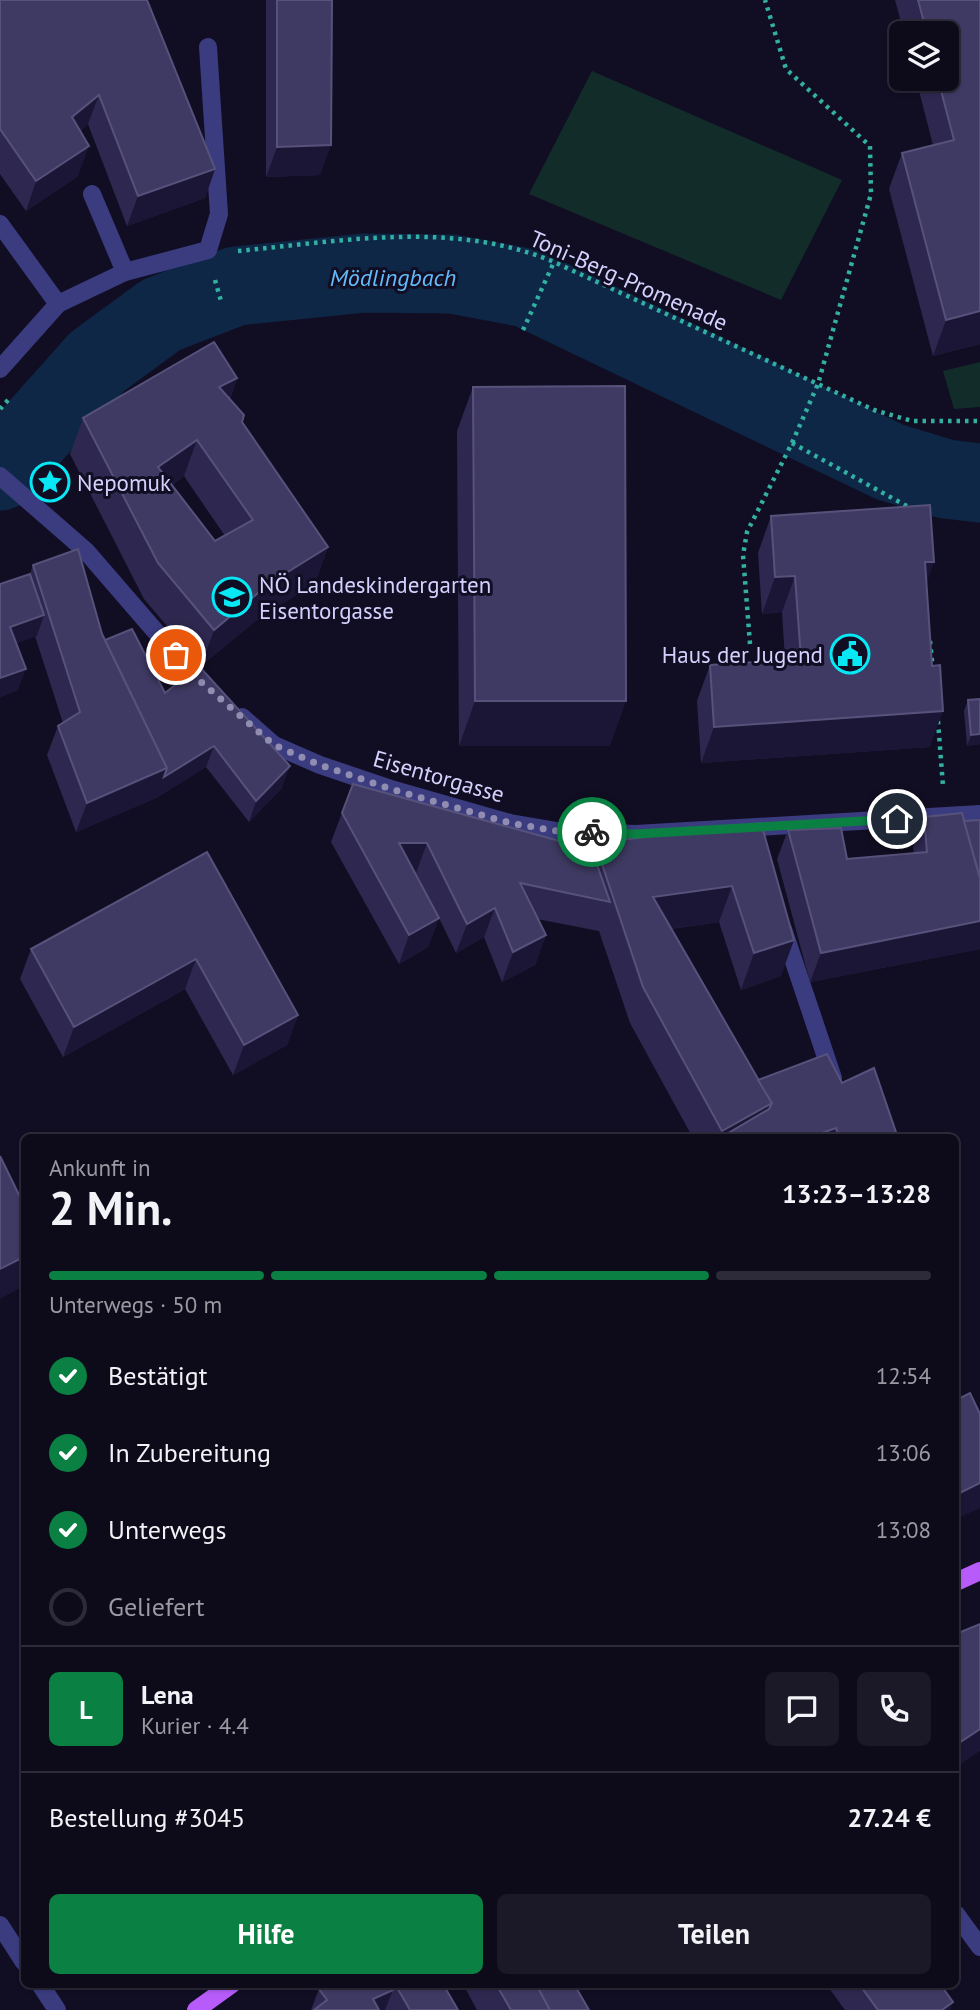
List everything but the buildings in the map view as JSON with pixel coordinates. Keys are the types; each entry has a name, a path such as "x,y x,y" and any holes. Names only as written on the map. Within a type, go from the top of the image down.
{"main road":[{"path":"959,1581 980,1571"},
{"path":"196,2010 226,1988"}],"street":[{"path":"0,369 58,304 125,272 208,250 219,214 208,47"},
{"path":"92,194 125,272"},
{"path":"0,224 58,304"},
{"name":"Eisentorgasse","path":"0,476 86,551 194,676 274,745 320,765 394,790 510,823 557,831 750,834 980,814"},
{"path":"779,919 837,1088"},
{"path":"959,1918 980,1947"},
{"path":"0,1926 21,1958"},
{"path":"43,1988 57,2010"}],"path":[{"path":"750,644 743,555 747,532 816,391 871,194 870,146 786,69 765,0"},
{"name":"Toni-Berg-Promenade","path":"208,250 234,251 374,239 442,237 500,245 554,262 874,410 912,421 980,421"},
{"path":"523,330 554,262"},
{"path":"791,444 919,512"},
{"path":"930,636 934,678"},
{"path":"937,719 946,816"}],"green space":[{"path":"592,71 842,180 781,300 529,194"},
{"path":"980,362 980,407 954,409 943,371"}],"waterway":[{"name":"Mödlingbach","path":"0,471 97,362 161,315 236,286 364,273 452,274 527,288 890,462 946,479 980,483"}],"way so far":[{"path":"176,655 194,676 274,745 320,765 394,790 510,823 557,831 592,832"}],"place":[{"name":"Nepomuk","path":"50,482"},
{"name":"NÖ Landeskindergarten Eisentorgasse","path":"232,597"},
{"name":"Haus der Jugend","path":"850,654"}],"route":[{"path":"592,832 636,834 897,819"}]}
